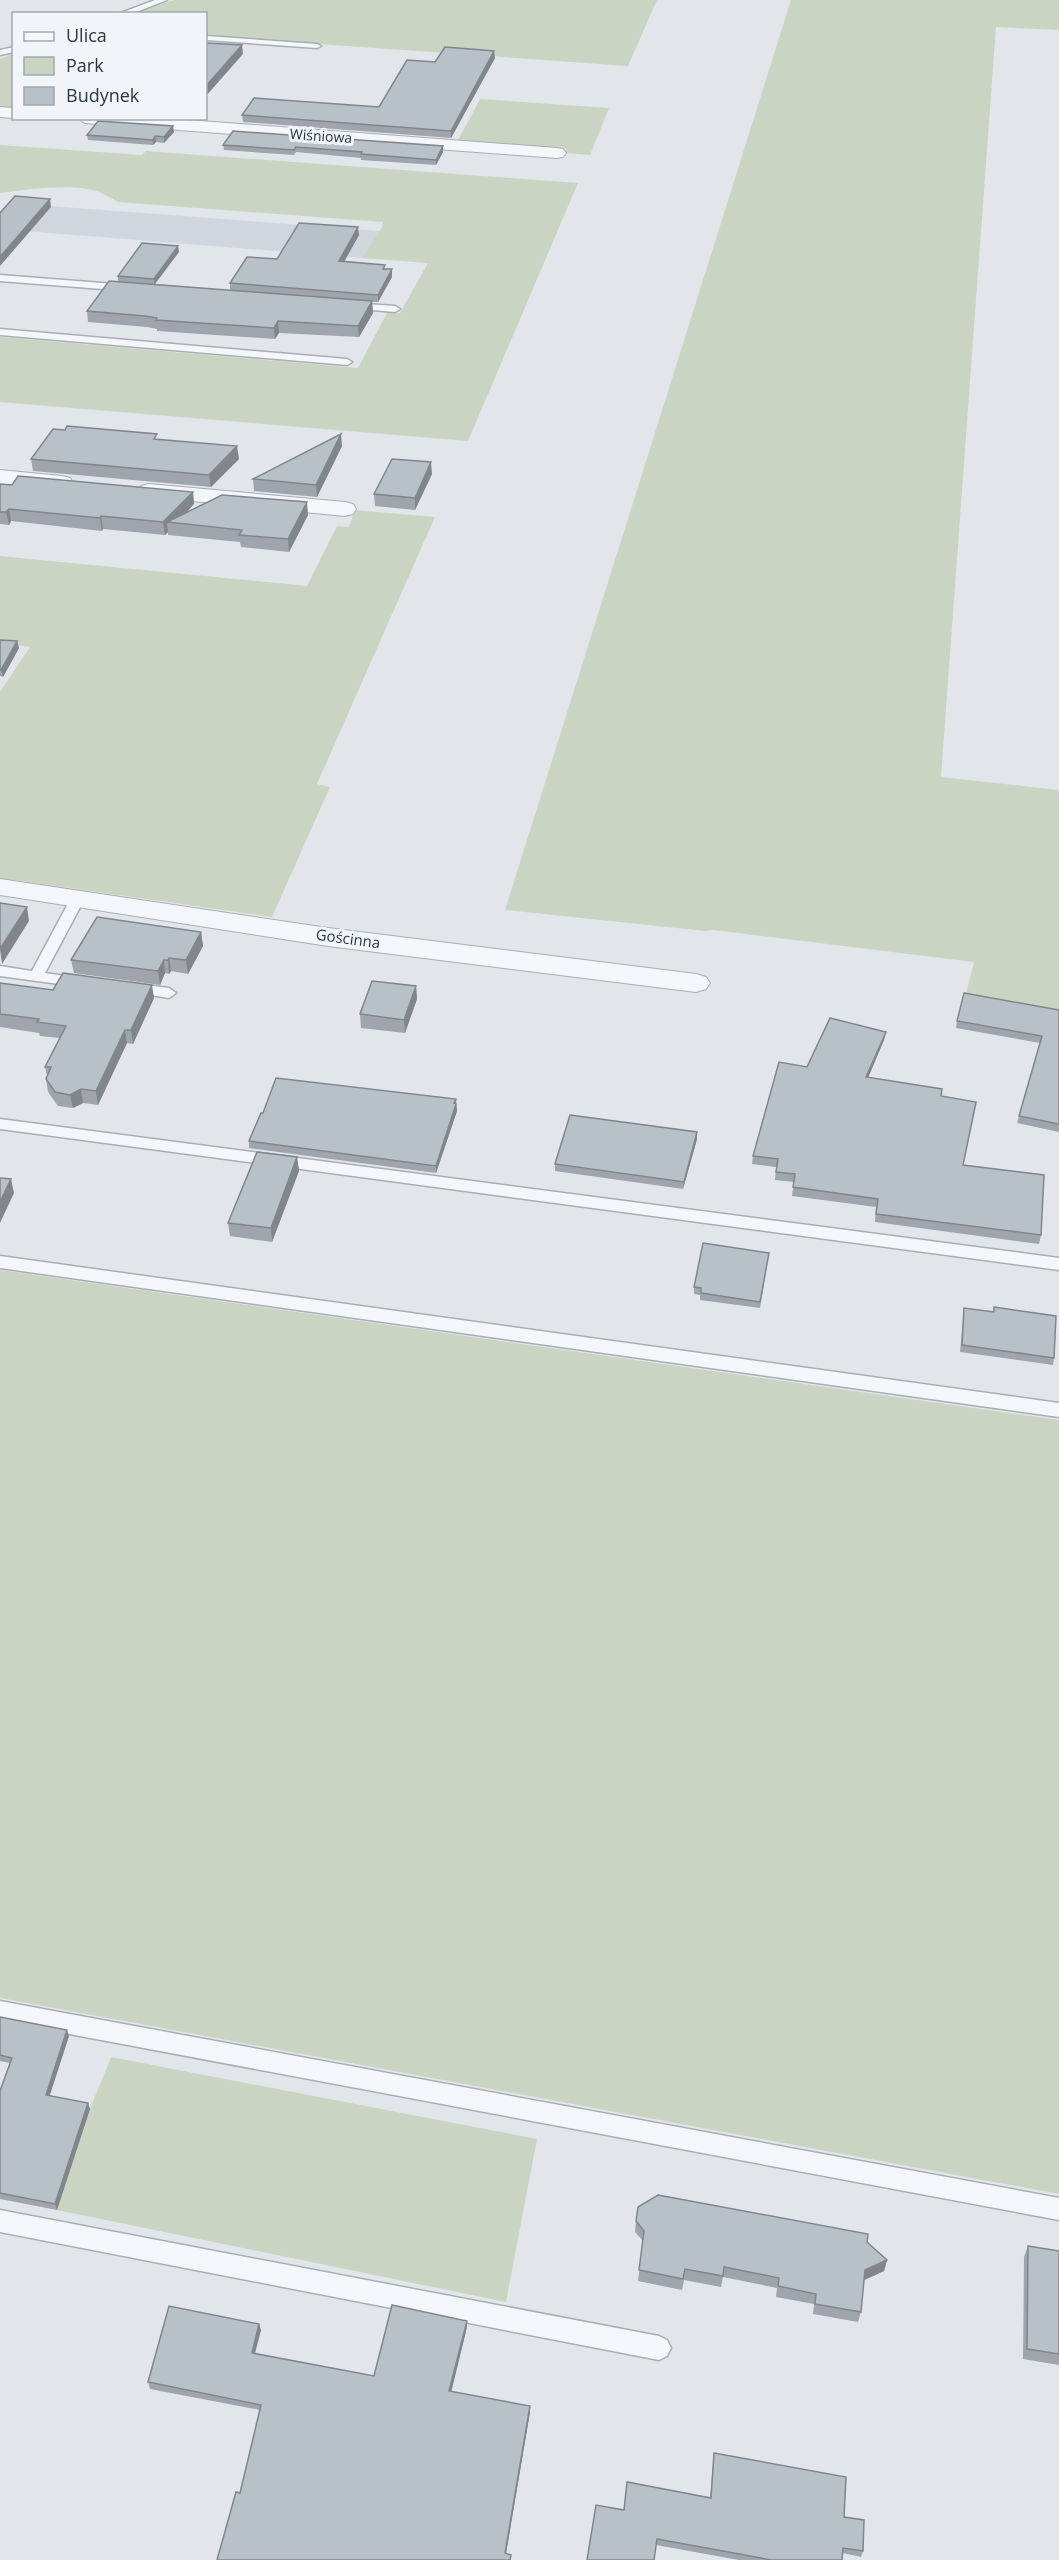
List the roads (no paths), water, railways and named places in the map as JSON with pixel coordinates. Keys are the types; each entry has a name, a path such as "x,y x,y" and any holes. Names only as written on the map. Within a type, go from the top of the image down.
{"street":[{"name":"Wiśniowa","path":"112,120 557,153"},
{"path":"0,477 83,485"},
{"path":"131,489 345,509"},
{"name":"Gościnna","path":"0,887 328,937 696,983"}],"lane":[{"path":"128,12 164,0"},
{"path":"207,38 317,46"},
{"path":"0,278 140,289"},
{"path":"337,305 395,309"},
{"path":"0,332 347,362"},
{"path":"36,976 78,898"},
{"path":"0,971 92,983"},
{"path":"114,986 169,993"},
{"path":"0,1124 1059,1264"},
{"path":"0,1262 1059,1410"},
{"path":"0,2011 1059,2209"},
{"path":"0,2222 659,2348"}]}
